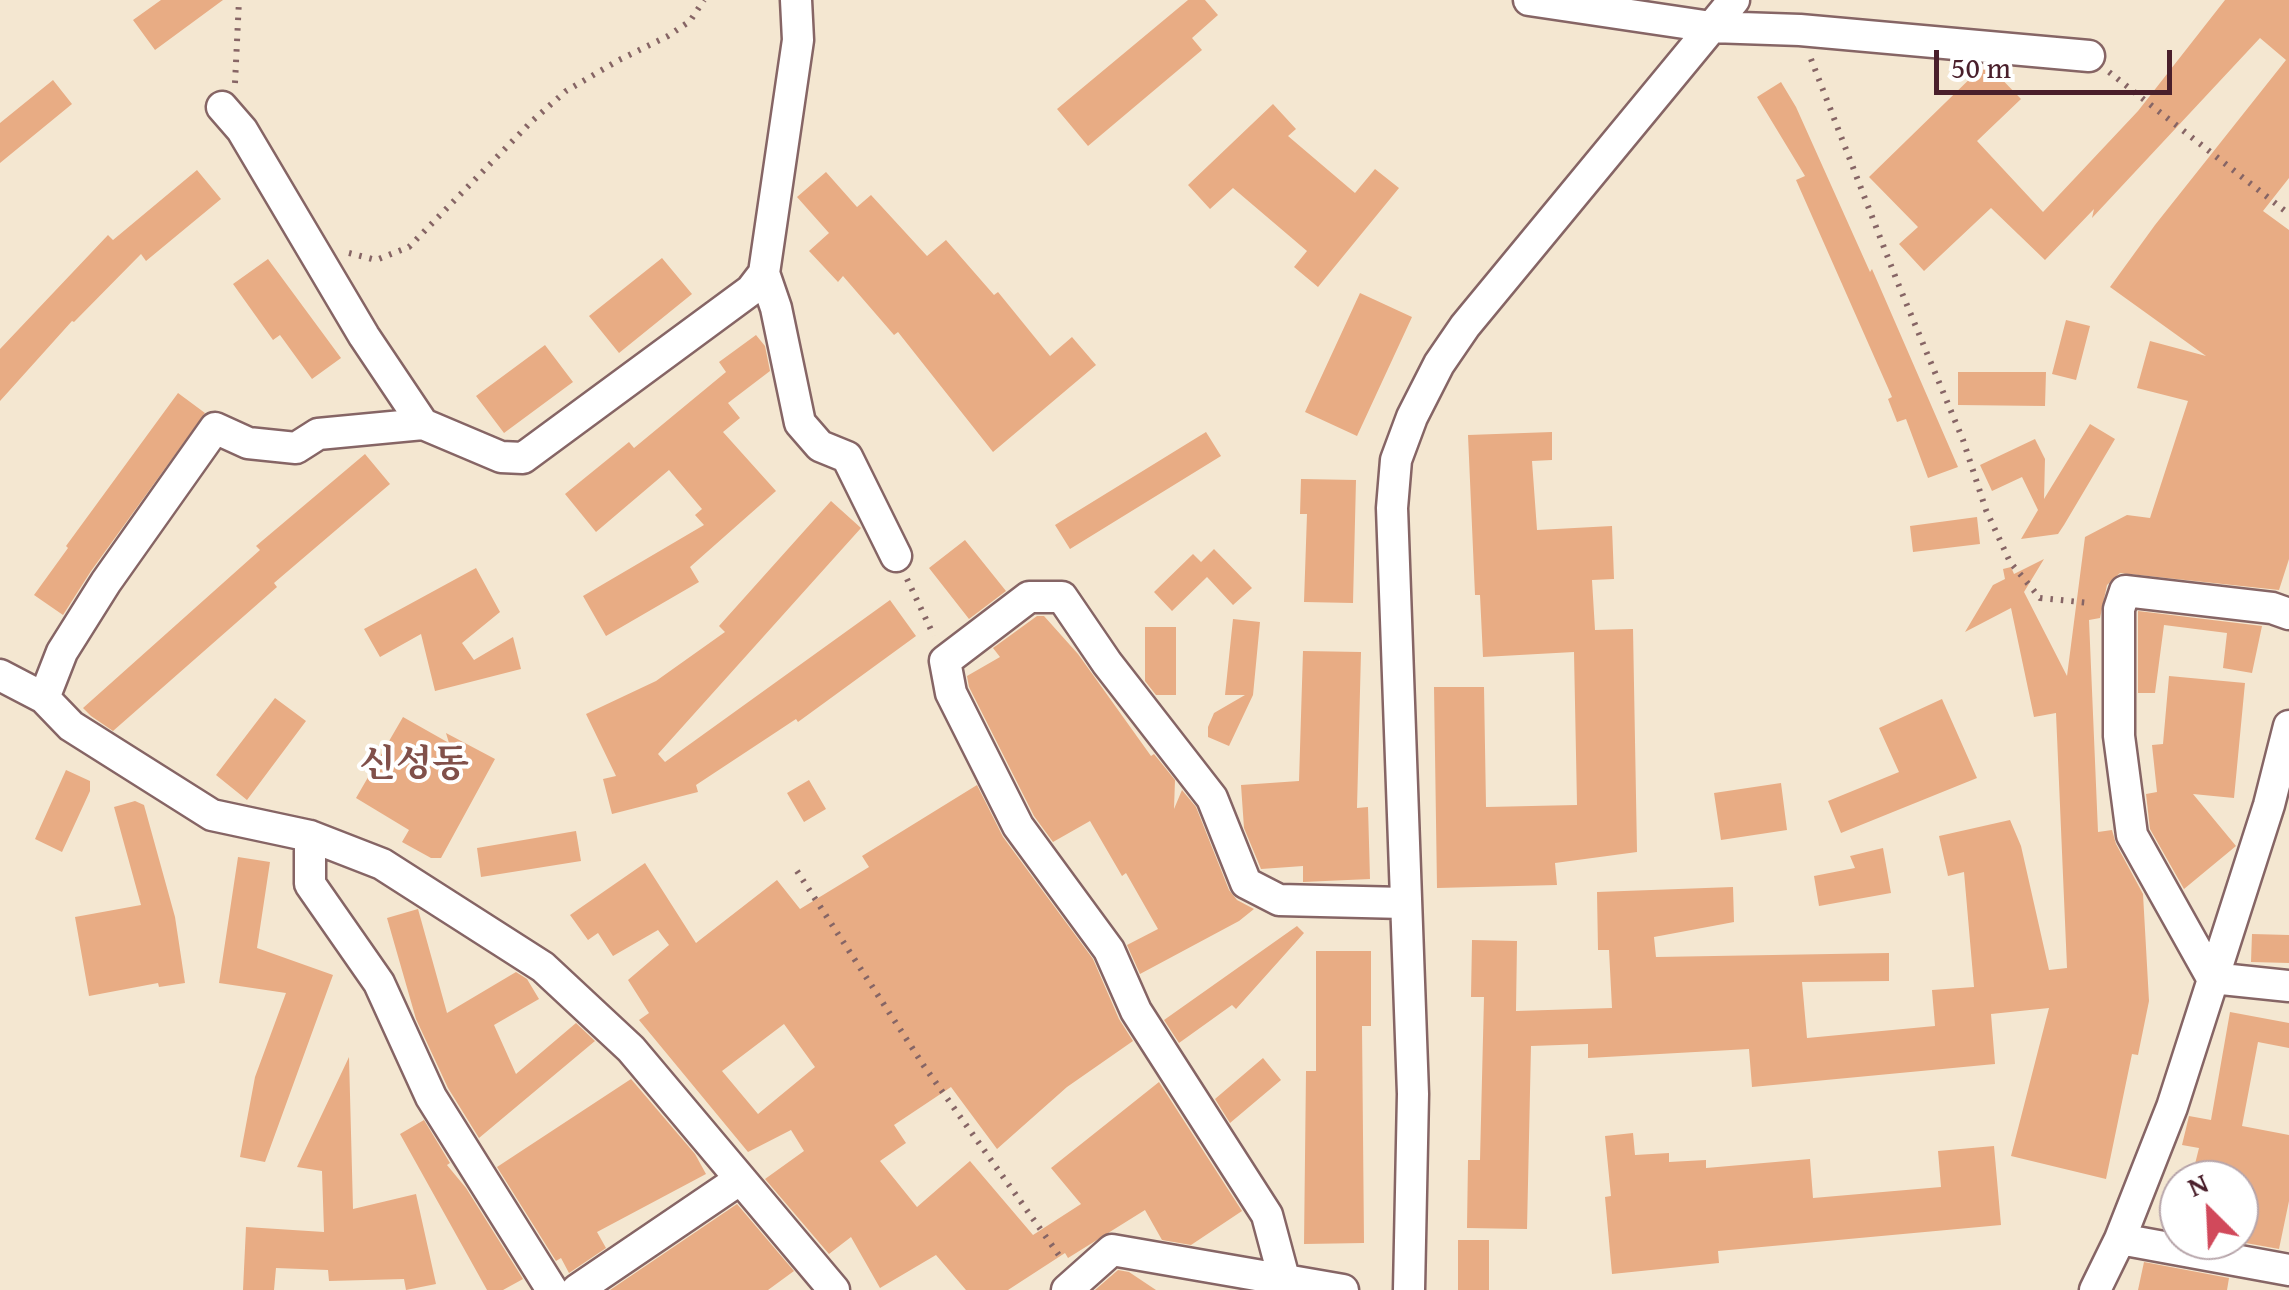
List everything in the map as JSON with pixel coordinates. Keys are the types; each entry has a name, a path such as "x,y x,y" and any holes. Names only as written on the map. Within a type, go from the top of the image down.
{"street":[{"path":"796,0 798,40 764,274 776,308 800,423 820,446 846,458 896,556"},
{"path":"1529,0 1711,27 1800,30 2089,56"},
{"path":"1409,1290 1413,1094 1392,508 1396,460 1439,364 1465,326 1734,0"},
{"path":"232,118 364,336 423,424"},
{"path":"44,698 62,652 106,582 215,428 248,443 296,448 318,434 423,424 501,457 524,458 751,290 764,274"},
{"path":"2212,978 2132,834 2119,736 2119,608 2125,591 2272,608 2289,614"},
{"path":"1285,1282 1266,1215 1136,1011 1108,950 1018,826 951,692 946,662 1029,597 1062,598 1212,798 1246,883 1279,900 1404,903"},
{"path":"0,675 44,698 71,726 212,815 310,836 382,864 543,967 631,1048 834,1290"},
{"path":"2088,1288 2120,1239 2172,1107 2270,805 2289,726"},
{"path":"310,836 310,884 379,983 431,1097 552,1290"},
{"path":"2212,978 2289,986"},
{"path":"577,1290 739,1180"},
{"path":"2120,1239 2244,1276 2289,1270"},
{"path":"1072,1286 1112,1250 1343,1290"}],"path":[{"path":"232,118 239,0"},
{"path":"345,251 376,260 409,247 566,91 668,36 690,21 704,0"},
{"path":"1800,30 1963,440 1986,510 2010,562 2040,598 2119,608"},
{"path":"2089,56 2289,214"},
{"path":"896,556 946,662"},
{"path":"797,871 1072,1286"}],"building":[{"path":"161,0 223,0 155,50 133,20"},
{"path":"1188,0 1205,0 1218,15 1192,38 1202,50 1088,146 1057,109"},
{"path":"2225,0 2289,0 2289,178 2263,211 2289,230 2289,559 2279,590 2120,573 2107,585 2100,618 2089,620 2098,832 2112,830 2143,894 2149,1001 2138,1055 2132,1054 2106,1179 2011,1156 2049,1008 1991,1014 1995,1064 1752,1087 1749,1049 1588,1058 1588,1044 1531,1046 1527,1229 1467,1228 1468,1160 1480,1160 1484,997 1471,997 1472,940 1517,941 1516,1011 1612,1008 1609,950 1598,950 1597,892 1733,887 1734,922 1654,937 1656,957 1889,953 1889,981 1802,982 1807,1038 1935,1026 1932,990 1974,987 1964,872 1948,876 1939,836 2010,820 2021,846 2049,970 2067,968 2056,713 2034,717 2011,608 1965,632 1993,585 2005,579 2003,569 2011,567 2014,574 2044,559 2024,592 2067,676 2085,537 2127,515 2150,518 2188,401 2137,388 2150,341 2206,356 2110,287 2286,60 2260,38 2092,218 2094,209 2045,260 1991,208 1924,271 1899,244 1918,227 1869,177 1984,65 1989,66 2021,99 1977,141 2043,212 2138,111"},
{"path":"53,80 72,104 0,163 0,123"},
{"path":"1781,82 1870,272 1872,269 1958,467 1928,478 1906,419 1897,422 1888,399 1892,397 1796,180 1805,176 1757,97"},
{"path":"1273,104 1296,129 1288,136 1355,193 1375,169 1399,188 1318,287 1294,267 1307,251 1233,188 1210,209 1188,185"},
{"path":"197,170 221,199 146,261 141,254 72,321 0,401 0,349 108,235 113,240"},
{"path":"826,172 857,207 871,195 927,256 946,240 994,295 998,292 1050,356 1072,337 1096,365 993,452 898,332 894,335 843,276 838,282 809,251 829,233 797,197"},
{"path":"662,258 692,294 619,353 589,316"},
{"path":"268,259 341,358 312,379 280,335 273,340 233,284"},
{"path":"1360,293 1412,317 1357,436 1305,412"},
{"path":"2066,320 2090,326 2076,380 2052,374"},
{"path":"756,335 765,346 770,371 728,403 740,418 723,432 776,491 690,567 699,582 606,636 583,596 704,525 695,515 702,509 669,470 596,532 565,494 629,442 634,448 726,372 719,362"},
{"path":"545,345 573,382 504,433 476,396"},
{"path":"1958,372 2046,372 2045,406 1958,405"},
{"path":"178,393 205,413 63,615 34,595"},
{"path":"2090,424 2115,439 2064,525 2058,534 2021,539 2038,510 2022,477 1992,491 1980,465 2035,439 2045,459 2044,499"},
{"path":"1206,432 1221,456 1070,549 1055,525"},
{"path":"1552,432 1552,460 1532,461 1537,530 1612,526 1614,579 1592,580 1595,630 1633,629 1637,852 1555,863 1557,885 1437,888 1434,687 1484,687 1486,807 1577,805 1574,652 1483,657 1480,595 1475,595 1468,435"},
{"path":"365,454 390,484 274,583 277,587 113,731 83,708 260,550 256,546"},
{"path":"1301,479 1356,480 1353,603 1304,602 1307,514 1300,514"},
{"path":"831,501 861,528 658,754 665,762 890,600 916,636 798,722 796,719 696,785 698,792 612,814 603,779 616,776 586,714 656,681 725,632 719,626"},
{"path":"1977,517 1980,544 1913,552 1910,526"},
{"path":"965,540 1006,591 969,619 929,568"},
{"path":"1214,549 1252,588 1233,605 1207,577 1172,611 1154,592 1193,554 1201,562"},
{"path":"476,568 500,612 462,643 474,660 513,637 521,669 435,691 421,634 380,657 364,629"},
{"path":"2138,611 2262,626 2252,673 2223,668 2227,633 2164,625 2155,693 2138,693"},
{"path":"1037,616 1044,616 1078,654 1151,756 1154,754 1175,780 1174,809 1182,790 1196,807 1229,890 1237,900 1254,909 1140,974 1127,945 1158,929 1126,873 1122,876 1090,821 1053,842 1034,816 969,687 967,676 1000,657 993,648"},
{"path":"1233,619 1260,622 1253,695 1229,746 1208,737 1208,727 1214,713 1245,695 1225,695"},
{"path":"1145,627 1176,627 1176,695 1156,695 1145,681"},
{"path":"1303,651 1361,652 1357,808 1368,807 1370,879 1303,882 1303,866 1261,869 1244,828 1241,785 1299,781"},
{"path":"2169,676 2245,683 2234,798 2193,794 2236,846 2184,889 2150,829 2146,794 2157,792 2152,745 2163,744"},
{"path":"275,698 306,721 247,800 216,775"},
{"path":"1942,699 1977,778 1841,833 1828,801 1899,772 1879,728"},
{"path":"403,717 449,743 446,733 495,759 441,858 431,858 402,842 409,830 356,798"},
{"path":"66,770 90,781 90,791 62,852 35,839"},
{"path":"809,780 826,809 804,822 787,793"},
{"path":"1781,783 1787,830 1721,840 1714,793"},
{"path":"977,785 1003,837 1093,959 1133,1041 1067,1087 997,1149 951,1087 894,1125 906,1143 880,1161 917,1207 970,1161 1033,1235 1081,1204 1051,1168 1159,1082 1242,1211 1191,1245 1162,1240 1145,1210 1068,1258 1065,1253 1008,1290 966,1290 936,1255 880,1288 851,1237 829,1254 765,1179 804,1151 791,1130 748,1152 639,1020 649,1013 628,980 669,945 658,930 613,956 598,933 588,940 570,915 645,863 696,943 777,880 800,909 869,867 862,856","holes":["784,1024 815,1067 758,1114 722,1071"]},
{"path":"135,801 144,805 175,917 185,983 159,987 158,983 89,996 75,917 141,905 114,807"},
{"path":"576,831 581,861 481,877 477,848"},
{"path":"1883,848 1891,893 1819,906 1814,876 1855,868 1850,856"},
{"path":"238,857 270,862 257,948 333,975 265,1162 240,1157 255,1077 286,993 219,983"},
{"path":"418,909 447,1013 516,972 527,979 539,999 494,1025 516,1074 576,1023 595,1041 479,1138 448,1088 416,1019 387,918"},
{"path":"1297,926 1304,933 1236,1009 1232,1005 1179,1043 1164,1020"},
{"path":"2252,934 2289,935 2289,963 2251,962"},
{"path":"1316,951 1371,951 1371,1026 1362,1026 1364,1243 1304,1244 1306,1071 1316,1071"},
{"path":"2230,1012 2289,1023 2289,1048 2258,1042 2242,1126 2289,1135 2289,1201 2279,1249 2259,1245 2259,1160 2196,1160 2199,1148 2182,1145 2189,1116 2211,1120"},
{"path":"349,1057 353,1209 416,1194 436,1284 406,1290 404,1279 329,1281 328,1270 276,1268 274,1290 243,1290 246,1227 324,1232 322,1171 297,1167"},
{"path":"1263,1058 1281,1080 1230,1123 1215,1099"},
{"path":"631,1079 695,1154 706,1174 597,1232 606,1248 569,1273 561,1258 556,1261 497,1167"},
{"path":"424,1120 450,1163 447,1165 466,1188 523,1279 503,1290 487,1290 400,1134"},
{"path":"1633,1133 1635,1155 1669,1153 1669,1162 1706,1160 1706,1168 1810,1159 1813,1198 1941,1187 1938,1151 1994,1146 2001,1225 1718,1251 1719,1263 1612,1274 1605,1197 1611,1196 1605,1136"},
{"path":"737,1204 794,1271 768,1290 610,1290"},
{"path":"1458,1240 1489,1240 1489,1290 1458,1290"},
{"path":"2144,1262 2229,1278 2227,1290 2138,1290"},
{"path":"1118,1270 1129,1272 1156,1290 1095,1290"}],"district":[{"name":"신성동","path":"414,766"}]}
